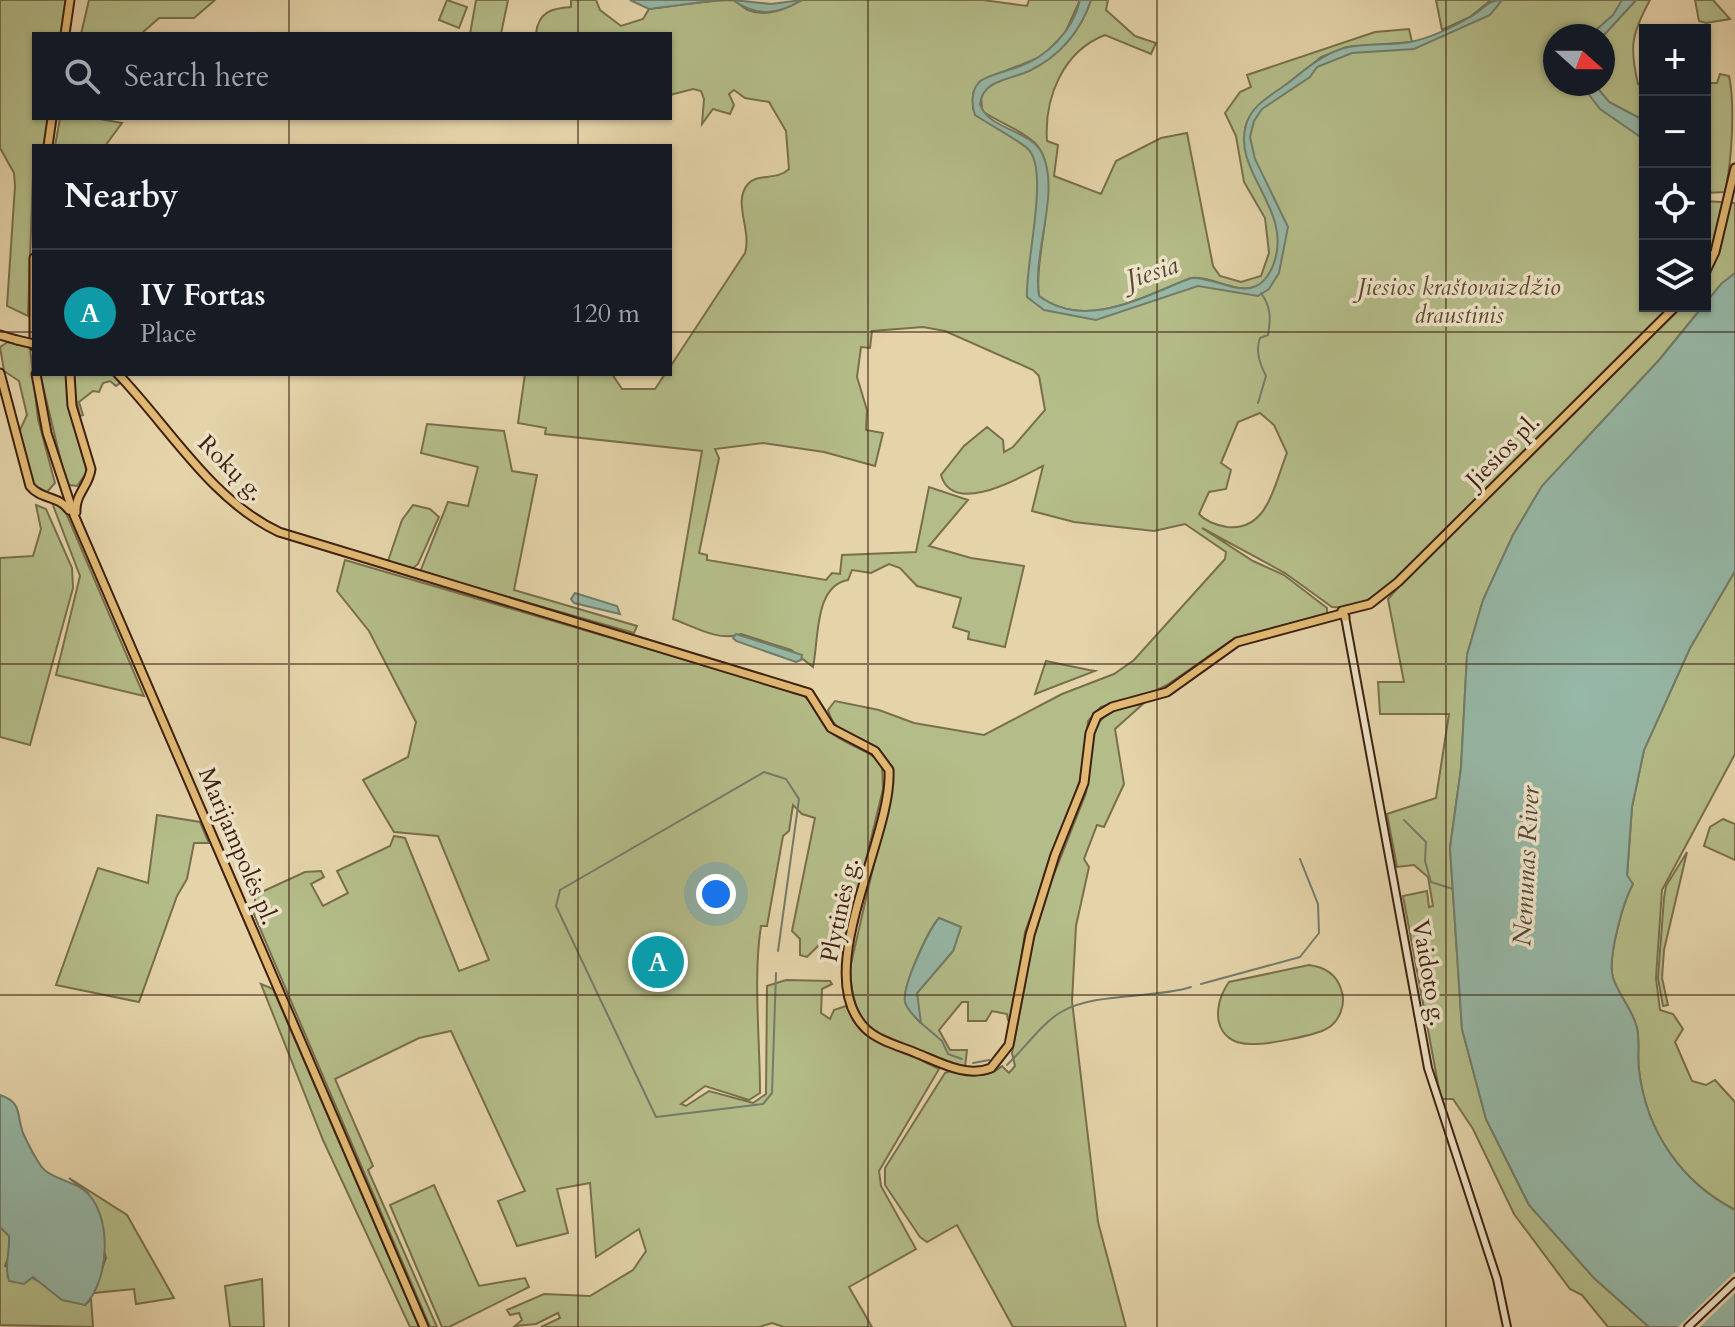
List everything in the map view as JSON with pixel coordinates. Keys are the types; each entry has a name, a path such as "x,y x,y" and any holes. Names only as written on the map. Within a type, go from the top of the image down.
{"main road":[{"path":"65,32 70,0"},
{"path":"48,144 52,120"},
{"path":"1711,256 1735,168"},
{"name":"Jiesios pl.","path":"1345,614 1370,604 1398,582 1670,312"},
{"path":"0,335 32,344"},
{"path":"0,373 30,486 38,494 61,500 75,519"},
{"name":"Marijampolės pl.","path":"36,376 60,477 75,519 424,1327"},
{"path":"70,376 72,406 91,469 76,500 75,519"},
{"name":"Rokų g.","path":"120,376 212,481 246,513 279,532 342,552"},
{"path":"49,496 56,489 60,477 71,488 84,486"},
{"name":"Plytinės g.","path":"342,552 809,693 831,728 881,756 889,770 847,964 851,1003 859,1019 875,1036 972,1072 995,1066 1009,1045 1030,935 1055,855 1084,783 1090,733 1097,716 1112,707 1167,692 1237,642 1345,614"},
{"name":"Vaidoto g.","path":"1345,614 1428,1068 1497,1279 1507,1327"},
{"path":"1688,1327 1735,1282"}],"green space":[{"path":"0,0 66,0 61,32 32,32 32,120 49,120 45,144 32,144 28,316 7,306 15,186 14,173 0,148"},
{"path":"89,0 215,0 194,18 159,18 143,32 81,32"},
{"path":"447,0 467,7 459,28 439,20"},
{"path":"476,0 508,0 501,32 470,32"},
{"name":"Jiesios kraštovaizdžio draustinis","path":"571,0 596,0 600,10 621,26 643,19 649,9 724,0 734,1 755,12 769,13 802,0 983,0 1027,6 1029,0 1080,0 1065,33 1043,56 980,81 973,93 973,109 983,120 987,119 1024,140 1034,149 1041,163 1042,200 1032,262 1033,298 1041,305 1090,317 1135,301 1115,307 1076,310 1057,306 1039,296 1047,194 1043,157 1030,138 982,111 981,94 996,83 1037,67 1057,52 1081,23 1091,0 1108,0 1106,10 1135,36 1156,43 1151,54 1105,35 1090,42 1067,64 1053,93 1047,125 1047,141 1058,145 1054,176 1101,194 1116,161 1161,138 1187,133 1213,266 1220,276 1241,282 1261,276 1269,253 1265,218 1244,182 1236,136 1225,113 1240,92 1251,87 1247,75 1375,32 1409,29 1412,42 1347,47 1321,57 1250,116 1245,128 1249,155 1250,130 1256,114 1325,61 1341,53 1406,44 1435,37 1469,22 1494,0 1631,0 1606,24 1543,24 1543,96 1596,96 1611,113 1639,127 1639,312 1698,312 1660,359 1542,486 1513,535 1483,600 1467,655 1461,768 1450,848 1462,1029 1486,1119 1529,1205 1594,1278 1649,1327 1608,1327 1582,1295 1570,1289 1514,1214 1473,1129 1453,1099 1442,1099 1403,896 1427,891 1429,907 1433,906 1428,877 1414,865 1397,867 1387,814 1436,798 1449,714 1380,714 1378,682 1404,682 1388,599 1412,572 1406,571 1382,592 1364,602 1332,607 1285,573 1202,528 1253,561 1284,575 1327,608 1327,614 1235,638 1167,685 1147,695 1101,707 1088,721 1083,772 1025,932 1012,1020 1008,1020 1007,1014 992,1011 986,1021 968,1021 968,1002 962,1002 939,1030 950,1050 967,1050 965,1067 896,1043 864,1021 855,1002 850,968 892,785 883,757 842,731 828,710 835,701 879,710 914,723 984,735 1062,694 1114,674 1134,660 1225,559 1226,552 1185,524 1154,531 1074,522 1032,511 1043,466 1004,485 973,494 959,493 948,487 941,475 964,446 987,427 1003,440 1004,452 1013,447 1045,410 1039,376 1033,370 945,331 923,327 872,331 870,348 861,347 857,377 867,410 866,430 883,433 875,466 824,452 763,443 715,449 719,458 699,553 707,555 707,560 826,580 832,573 840,574 842,555 916,552 929,487 968,500 929,546 971,558 1024,566 1005,647 968,639 969,632 953,627 961,598 917,586 900,568 889,564 871,573 852,570 848,580 837,584 829,592 820,615 813,667 791,650 741,634 716,635 673,619 702,451 545,434 546,428 518,423 525,376 613,376 622,389 655,389 664,376 672,376 672,364 745,253 744,191 752,181 779,175 789,169 786,131 769,102 745,98 734,90 729,94 734,105 730,114 713,109 702,124 704,99 701,91 693,89 672,94 672,32 536,32 543,16 571,7","holes":["1249,156 1274,208 1276,215","1278,222 1281,248 1278,266 1269,281 1252,293 1194,280 1135,301 1191,278 1244,288 1260,284 1276,259","1260,413 1274,425 1287,453 1274,490 1261,513 1241,526 1227,527 1212,523 1199,514 1209,492 1226,489 1231,470 1221,463 1238,422","939,918 961,927 953,951 917,993 919,1021 905,1001 917,958"]},
{"path":"1436,0 1491,0 1470,17 1442,30"},
{"path":"1636,0 1650,0 1639,22 1633,49 1639,84 1639,118 1609,102 1604,96 1615,96 1614,24"},
{"path":"1695,0 1713,0 1730,19 1706,23 1699,21"},
{"path":"1720,74 1729,76 1732,117 1725,192 1711,193 1711,83 1717,83"},
{"path":"60,120 122,123 106,144 55,144"},
{"path":"1711,201 1735,203 1735,273 1711,298"},
{"path":"8,342 30,348 38,419 55,483 47,492 33,485 19,432 27,415 19,381 4,371 0,347"},
{"path":"40,376 66,376 68,404 87,472 77,486 69,485"},
{"path":"74,376 114,376 120,383 116,386 110,381 103,383 99,392 93,391 79,402 83,415 80,416 73,388"},
{"path":"427,424 504,431 512,471 537,475 514,590 637,626 634,633 420,572 448,502 468,506 478,467 421,453"},
{"path":"51,500 64,508 144,696 56,675 80,576"},
{"path":"36,505 46,509 72,568 73,588 30,745 0,737 0,558 33,556 41,529"},
{"path":"413,505 430,509 439,517 418,564 412,569 388,561 402,520"},
{"path":"345,560 802,694 833,734 882,764 883,789 846,943 819,945 807,957 800,955 800,939 792,931 815,818 802,814 793,805 789,831 783,836 767,926 761,926 757,987 760,1093 749,1100 705,1086 681,1104 686,1106 709,1091 753,1103 766,1094 767,986 786,980 830,981 832,984 822,989 821,1013 830,1019 834,1010 846,1006 864,1032 939,1069 879,1171 881,1186 916,1249 849,1287 872,1327 784,1327 772,1323 759,1327 541,1327 560,1318 558,1313 536,1324 515,1326 522,1320 519,1313 510,1315 507,1310 544,1294 590,1296 633,1270 646,1251 639,1229 596,1257 590,1183 557,1189 568,1233 517,1246 498,1201 525,1191 451,1031 419,1038 335,1079 373,1166 368,1170 437,1327 430,1327 250,905 255,902 255,895 305,872 321,871 324,877 311,884 323,906 348,893 337,871 390,846 394,836 405,838 459,971 489,960 438,836 394,832 363,780 408,757 416,722 369,631 337,591"},
{"path":"1735,571 1735,754 1662,890 1656,978 1660,1010 1673,1014 1683,1029 1675,1042 1692,1081 1706,1085 1715,1080 1735,1102 1735,1210 1698,1185 1669,1152 1658,1134 1643,1092 1638,1065 1637,1028 1613,978 1612,958 1617,931 1633,884 1627,876 1632,807 1644,750 1690,648"},
{"path":"1046,661 1089,670 1095,671 1035,694"},
{"path":"1143,704 1115,729 1124,784 1104,827 1097,825 1084,859 1089,867 1076,926 1072,1001 1098,1222 1126,1327 1013,1327 957,1225 927,1242 920,1237 885,1185 885,1168 945,1073 958,1071 979,1075 994,1072 1002,1066 1009,1073 1015,1066 1012,1053 1034,936 1047,892 1086,793 1095,726 1111,710"},
{"path":"157,815 200,822 209,843 194,843 187,879 177,896 139,1002 56,985 98,868 148,883"},
{"path":"1723,819 1735,824 1735,860 1704,846 1710,827"},
{"path":"1687,852 1664,950 1662,978 1668,1005 1663,1006 1658,978 1664,898 1666,886"},
{"path":"1309,965 1329,972 1343,995 1338,1018 1329,1027 1299,1037 1258,1044 1238,1042 1223,1031 1218,1013 1229,982"},
{"path":"261,984 273,989 419,1327 410,1327 323,1140"},
{"path":"69,1178 127,1215 174,1298 136,1304 134,1289 93,1293 106,1258 88,1193"},
{"path":"434,1185 479,1286 525,1278 529,1287 449,1327 442,1327 390,1205"},
{"path":"0,1227 9,1236 10,1253 5,1266 85,1305 91,1299 93,1327 0,1325"},
{"path":"262,1279 264,1327 230,1327 225,1286"}],"water":[{"path":"630,0 719,0 649,9"},
{"path":"733,0 771,4 802,0 784,9 767,12 750,9"},
{"path":"1080,0 1091,0 1068,42 1040,65 992,85 982,96 980,104 991,119 1028,139 1042,153 1049,186 1039,261 1039,296 1057,306 1076,310 1115,307 1191,278 1241,288 1259,285 1273,266 1278,243 1270,208 1247,159 1244,142 1246,125 1252,112 1321,58 1336,51 1352,46 1418,40 1458,24 1489,3 1502,0 1490,15 1414,49 1352,53 1317,67 1310,77 1262,109 1254,121 1250,137 1255,159 1288,227 1279,273 1269,289 1258,296 1198,286 1096,320 1044,310 1027,297 1037,196 1034,160 1028,149 975,115 973,101 974,91 982,80 1029,63 1049,50 1065,32"},
{"path":"1622,0 1636,0 1614,24 1603,24"},
{"path":"1590,96 1604,96 1609,102 1639,118 1639,136 1600,109"},
{"name":"Nemunas River","path":"1735,273 1735,571 1690,648 1644,750 1632,807 1627,875 1633,884 1617,931 1612,969 1613,978 1637,1028 1638,1065 1643,1092 1658,1134 1669,1152 1698,1185 1735,1210 1735,1327 1649,1327 1594,1278 1529,1205 1486,1119 1462,1029 1450,848 1461,768 1467,655 1483,600 1513,535 1542,486 1660,359 1698,312 1711,312 1711,296"},
{"path":"575,593 617,606 620,614 574,603 571,599"},
{"path":"736,634 802,655 801,660 796,662 736,641 733,638"},
{"path":"939,918 961,927 953,951 917,993 921,1023 908,1008 905,994 917,959"},
{"path":"0,1095 16,1106 23,1133 41,1166 49,1174 84,1190 100,1214 104,1230 103,1264 93,1294 85,1305 62,1300 33,1277 24,1284 9,1281 9,1236 0,1227"}],"pier":[{"path":"1735,1272 1735,1293 1700,1327 1678,1327"}],"waterway":[{"path":"1258,403 1266,376 1258,348 1260,338 1268,335 1270,318 1261,293"},
{"path":"776,973 772,1093 763,1104 656,1117 556,906 560,890 764,772 786,779 799,799 778,951"},
{"path":"1404,820 1426,842 1425,861 1431,882 1453,889"},
{"path":"1201,984 1300,957 1319,933 1318,904 1300,859"},
{"path":"1007,1065 1047,1023 1075,1006 1107,998 1191,987"},
{"path":"921,1023 942,1041 948,1054 962,1059"},
{"path":"973,1063 989,1060"}],"place":[{"name":"IV Fortas","path":"658,962"}],"water label":[{"name":"Jiesia","path":"1152,272"}]}
